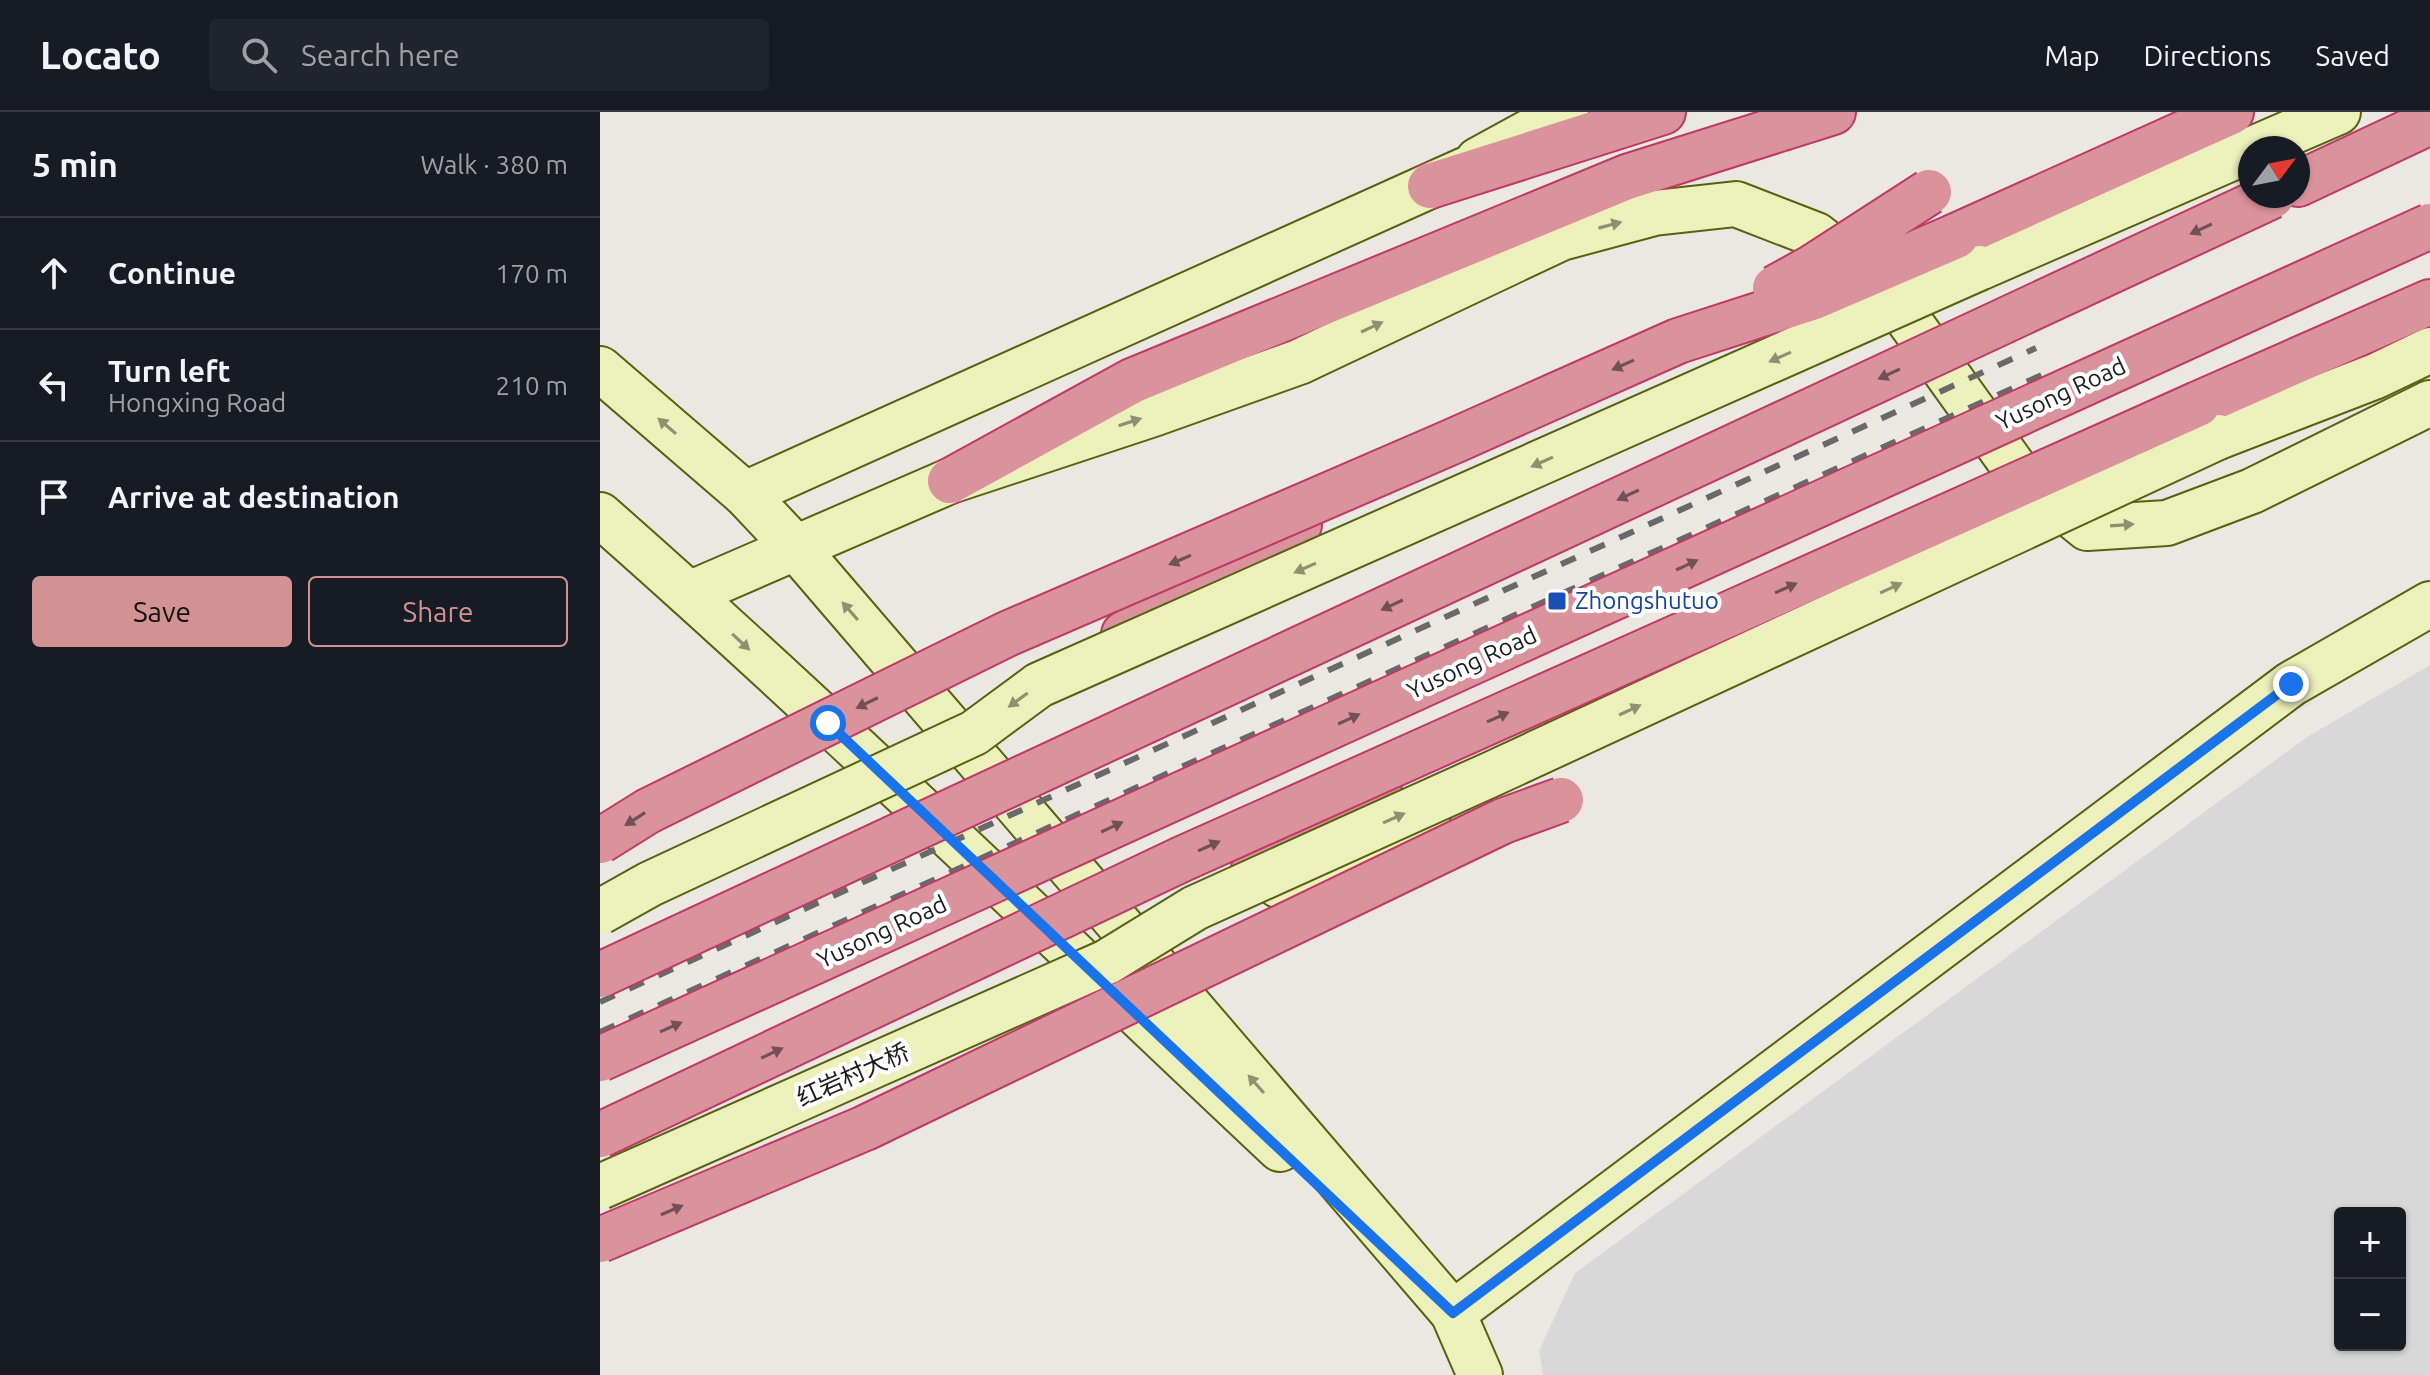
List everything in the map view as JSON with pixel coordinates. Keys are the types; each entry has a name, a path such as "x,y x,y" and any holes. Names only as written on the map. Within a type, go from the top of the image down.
{"highway":[{"path":"1430,186 1663,112"},
{"path":"950,481 1132,381 1627,177 1833,112"},
{"path":"1678,341 1968,252 2231,112"},
{"path":"2310,178 2430,122"},
{"path":"600,841 648,811 1007,634 1678,341 1813,267 1929,192"},
{"path":"600,975 2246,208"},
{"name":"Yusong Road","path":"600,1059 2430,226"},
{"path":"600,1135 1167,865 1438,744 2208,420 2430,302"},
{"path":"1064,675 1262,545 1449,443"},
{"path":"1195,908 1438,744"},
{"path":"600,1240 865,1128 1503,821 1561,800"}],"main road":[{"path":"1430,186 1566,112"},
{"path":"745,494 1600,112"},
{"path":"2282,136 2338,112"},
{"path":"600,912 650,884 974,733 1039,685 1968,252 2238,154"},
{"path":"689,594 950,481 1299,362 1561,238 1654,213 1736,204 1816,235 1887,290 2016,470 2087,528 2167,523 2252,491 2430,403"},
{"path":"1195,908 1508,766 2208,420 2376,376 2430,350"},
{"path":"600,369 745,494 796,548 1453,1313 1480,1375"},
{"path":"600,515 689,594 1453,1313"},
{"path":"1453,1313 2291,684 2430,604"},
{"path":"1195,908 1503,821"},
{"name":"红岩村大桥","path":"600,1187 1107,962 1195,908"}],"shaded area":[{"path":"2430,665 2430,1375 1543,1375 1539,1351 1575,1273 2307,737"}],"railway":[{"path":"600,1002 2036,348"},
{"path":"600,1032 2046,373"}],"place":[{"name":"Zhongshutuo","path":"1557,601"}],"route":[{"path":"828,723 1453,1313 2291,684"}]}
